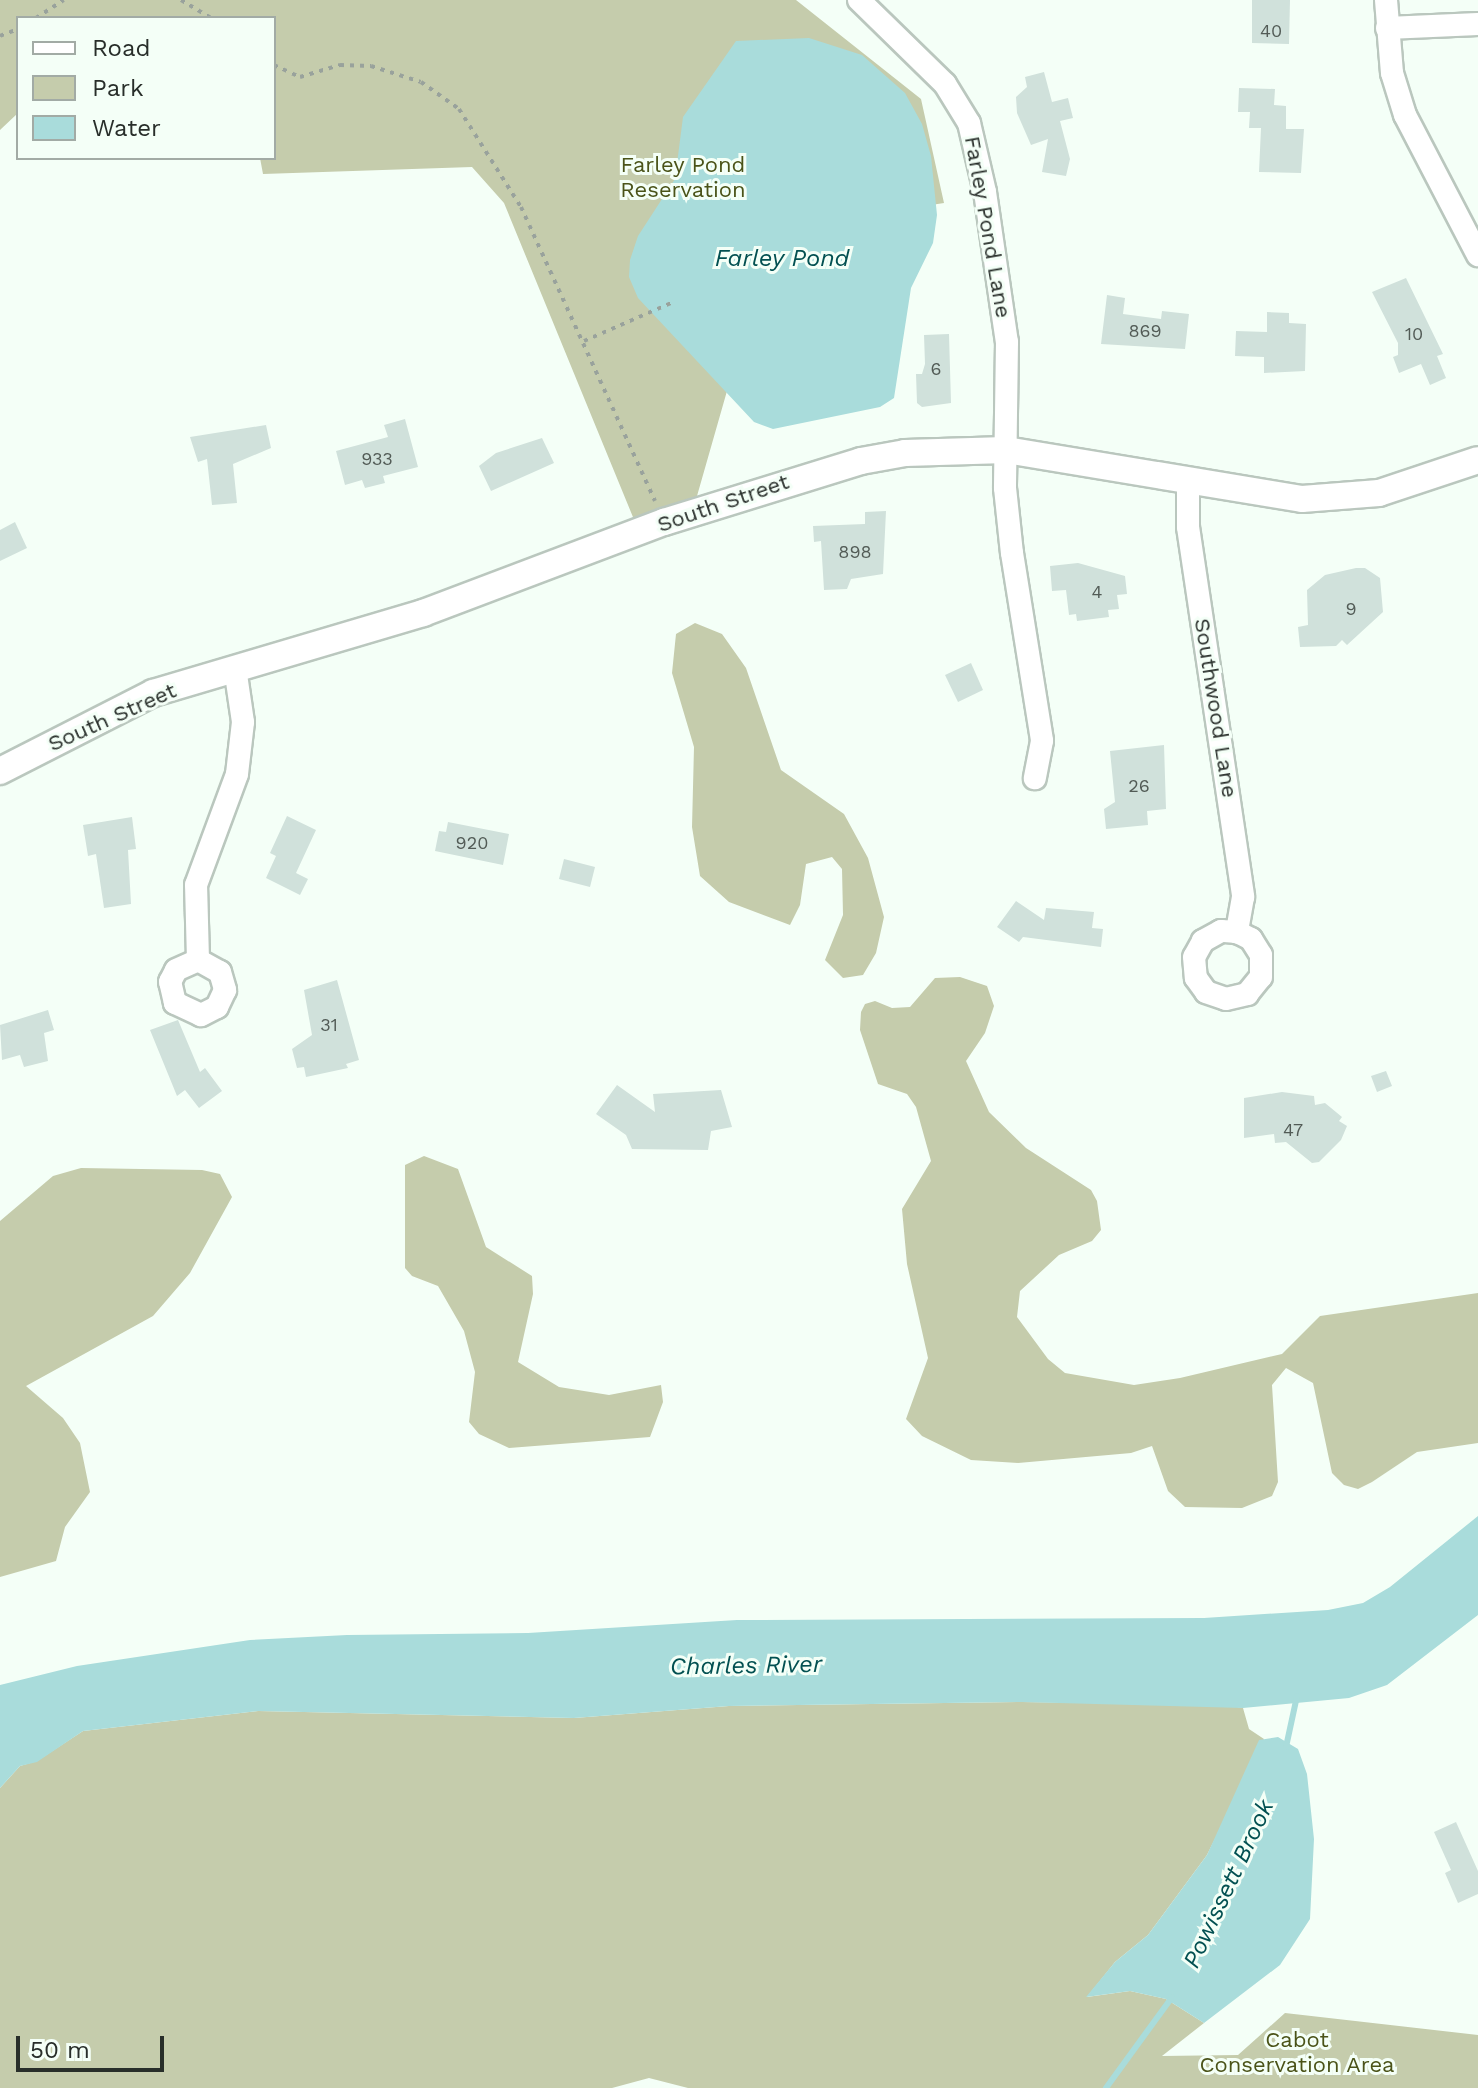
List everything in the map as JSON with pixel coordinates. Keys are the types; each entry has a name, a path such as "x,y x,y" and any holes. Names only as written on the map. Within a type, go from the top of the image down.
{"street":[{"name":"Farley Pond Lane","path":"859,0 945,84 969,123 1007,342 1006,450"},
{"path":"1386,0 1392,73 1405,115 1478,255"},
{"path":"1387,28 1478,24"},
{"name":"South Street","path":"0,771 153,693 460,600 664,522 861,461 905,453 1006,450 1259,495 1332,499 1403,487 1478,460"},
{"path":"1006,450 1012,553 1042,741 1035,778"},
{"name":"Southwood Lane","path":"1188,483 1188,527 1241,872 1237,932"},
{"path":"198,960 193,915 196,885 242,750 235,668"}],"path":[{"path":"39,16 64,0"},
{"path":"181,0 208,16"},
{"path":"276,66 300,77 340,65 371,66 421,82 453,103 513,192 584,341 664,522"},
{"path":"584,341 671,303"}],"green space":[{"name":"Farley Pond Reservation","path":"0,0 796,0 921,99 944,203 912,208 733,370 697,496 635,522 504,203 472,167 263,174 260,160 276,160 276,16 16,16 16,115 0,130"},
{"path":"695,623 722,634 746,668 781,770 844,814 868,858 884,917 876,953 863,975 843,978 825,960 843,915 842,869 832,857 806,864 800,905 790,925 729,902 700,876 692,827 694,747 672,673 676,634"},
{"path":"960,977 987,986 994,1006 985,1033 966,1061 989,1112 1026,1148 1091,1190 1097,1201 1101,1230 1092,1241 1059,1255 1020,1291 1017,1317 1048,1359 1065,1373 1134,1385 1180,1378 1282,1354 1320,1316 1478,1293 1478,1443 1417,1452 1358,1489 1344,1485 1332,1473 1313,1383 1286,1368 1272,1385 1278,1482 1272,1496 1242,1508 1185,1507 1168,1491 1152,1446 1131,1453 1018,1463 971,1460 922,1436 906,1419 928,1358 907,1264 902,1209 931,1161 916,1107 907,1094 878,1084 860,1030 861,1012 865,1004 875,1001 892,1008 910,1007 935,978"},
{"path":"424,1156 458,1169 486,1247 532,1276 533,1294 518,1362 559,1387 609,1395 661,1385 663,1402 650,1437 509,1448 479,1434 469,1422 475,1372 464,1331 438,1286 412,1276 405,1268 405,1165"},
{"path":"81,1168 202,1170 220,1174 232,1197 190,1273 153,1316 26,1386 63,1418 80,1443 90,1492 65,1527 56,1561 0,1577 0,1221 53,1176"},
{"name":"Cabot Conservation Area","path":"1022,1702 1225,1705 1243,1708 1249,1729 1264,1739 1207,1855 1148,1935 1115,1962 1087,1997 1130,1991 1166,1999 1204,2023 1162,2056 1238,2055 1285,2013 1478,2035 1478,2088 688,2088 649,2078 612,2088 0,2088 0,1788 20,1766 37,1761 83,1731 258,1711 574,1718 729,1706"}],"water":[{"name":"Farley Pond","path":"809,38 862,55 905,93 922,124 931,156 937,215 933,243 911,288 894,398 880,407 773,429 754,422 638,298 629,277 630,260 638,236 675,179 683,117 736,41"},
{"name":"Charles River","path":"1478,1516 1478,1615 1387,1685 1349,1698 1243,1708 1022,1702 729,1706 574,1718 258,1711 83,1731 37,1762 20,1766 0,1788 0,1685 77,1666 250,1640 347,1635 528,1633 737,1620 1204,1618 1328,1610 1363,1603 1390,1587"},
{"path":"1278,1737 1298,1749 1307,1774 1314,1839 1310,1919 1280,1965 1204,2023 1166,1999 1130,1991 1086,1997 1115,1962 1148,1935 1207,1855 1259,1740"}],"building":[{"path":"1252,0 1290,0 1289,44 1252,43"},
{"path":"1044,72 1052,102 1068,98 1073,118 1060,121 1070,159 1066,176 1042,172 1048,139 1031,145 1017,113 1016,97 1027,87 1025,77"},
{"path":"1239,88 1275,89 1274,105 1286,106 1286,129 1304,129 1301,173 1259,172 1261,128 1249,128 1250,112 1238,112"},
{"path":"1406,278 1443,354 1437,356 1446,378 1430,385 1421,364 1399,373 1393,357 1398,355 1398,343 1372,292"},
{"path":"1107,295 1125,298 1123,314 1161,319 1162,311 1189,314 1185,349 1101,344"},
{"path":"1267,312 1289,313 1289,323 1306,324 1305,371 1264,373 1264,357 1235,356 1236,331 1267,332"},
{"path":"949,334 951,403 922,407 917,403 916,374 922,374 925,364 924,335"},
{"path":"405,419 418,467 383,476 385,483 365,488 362,480 345,485 336,451 388,437 384,425"},
{"path":"266,425 271,448 233,464 237,503 212,505 207,459 198,462 190,437"},
{"path":"542,438 554,463 491,491 479,466 496,453"},
{"path":"886,511 883,574 851,579 847,589 824,590 821,541 814,542 813,526 865,524 865,512"},
{"path":"15,522 27,548 0,561 0,530"},
{"path":"1078,563 1125,576 1127,594 1117,595 1119,609 1108,610 1109,617 1077,621 1076,614 1069,615 1066,590 1052,591 1050,566"},
{"path":"1365,568 1380,578 1383,612 1347,645 1342,640 1336,646 1300,647 1298,627 1308,625 1307,590 1325,575"},
{"path":"971,663 983,690 958,702 945,675"},
{"path":"1164,745 1166,809 1147,811 1148,825 1106,829 1104,809 1115,802 1110,751"},
{"path":"287,816 316,830 296,873 308,879 300,895 266,878 276,856 270,853"},
{"path":"132,817 136,849 128,850 131,904 104,908 96,854 88,856 83,825"},
{"path":"448,822 509,834 503,865 435,851 439,831 446,832"},
{"path":"564,859 595,867 590,887 559,879"},
{"path":"1016,901 1044,920 1046,908 1094,912 1092,928 1103,929 1101,947 1023,937 1019,942 997,927"},
{"path":"337,980 359,1060 346,1064 348,1068 306,1077 304,1067 297,1068 292,1049 312,1035 304,990"},
{"path":"48,1010 54,1030 44,1033 48,1061 24,1067 20,1055 2,1060 0,1025"},
{"path":"178,1020 200,1072 205,1068 222,1091 199,1108 185,1090 177,1096 150,1030"},
{"path":"1386,1071 1392,1086 1377,1092 1371,1076"},
{"path":"617,1085 655,1112 653,1094 721,1090 732,1127 711,1131 708,1150 632,1149 626,1135 596,1114"},
{"path":"1282,1092 1314,1096 1315,1105 1325,1103 1342,1117 1339,1121 1347,1126 1341,1140 1319,1162 1312,1163 1286,1142 1275,1143 1274,1134 1244,1138 1244,1098"},
{"path":"1456,1822 1478,1871 1478,1894 1458,1903 1445,1873 1451,1870 1434,1832"}],"waterway":[{"name":"Powissett Brook","path":"1286,1747 1297,1696"},
{"name":"Powissett Brook","path":"1106,2088 1172,1997"}]}
